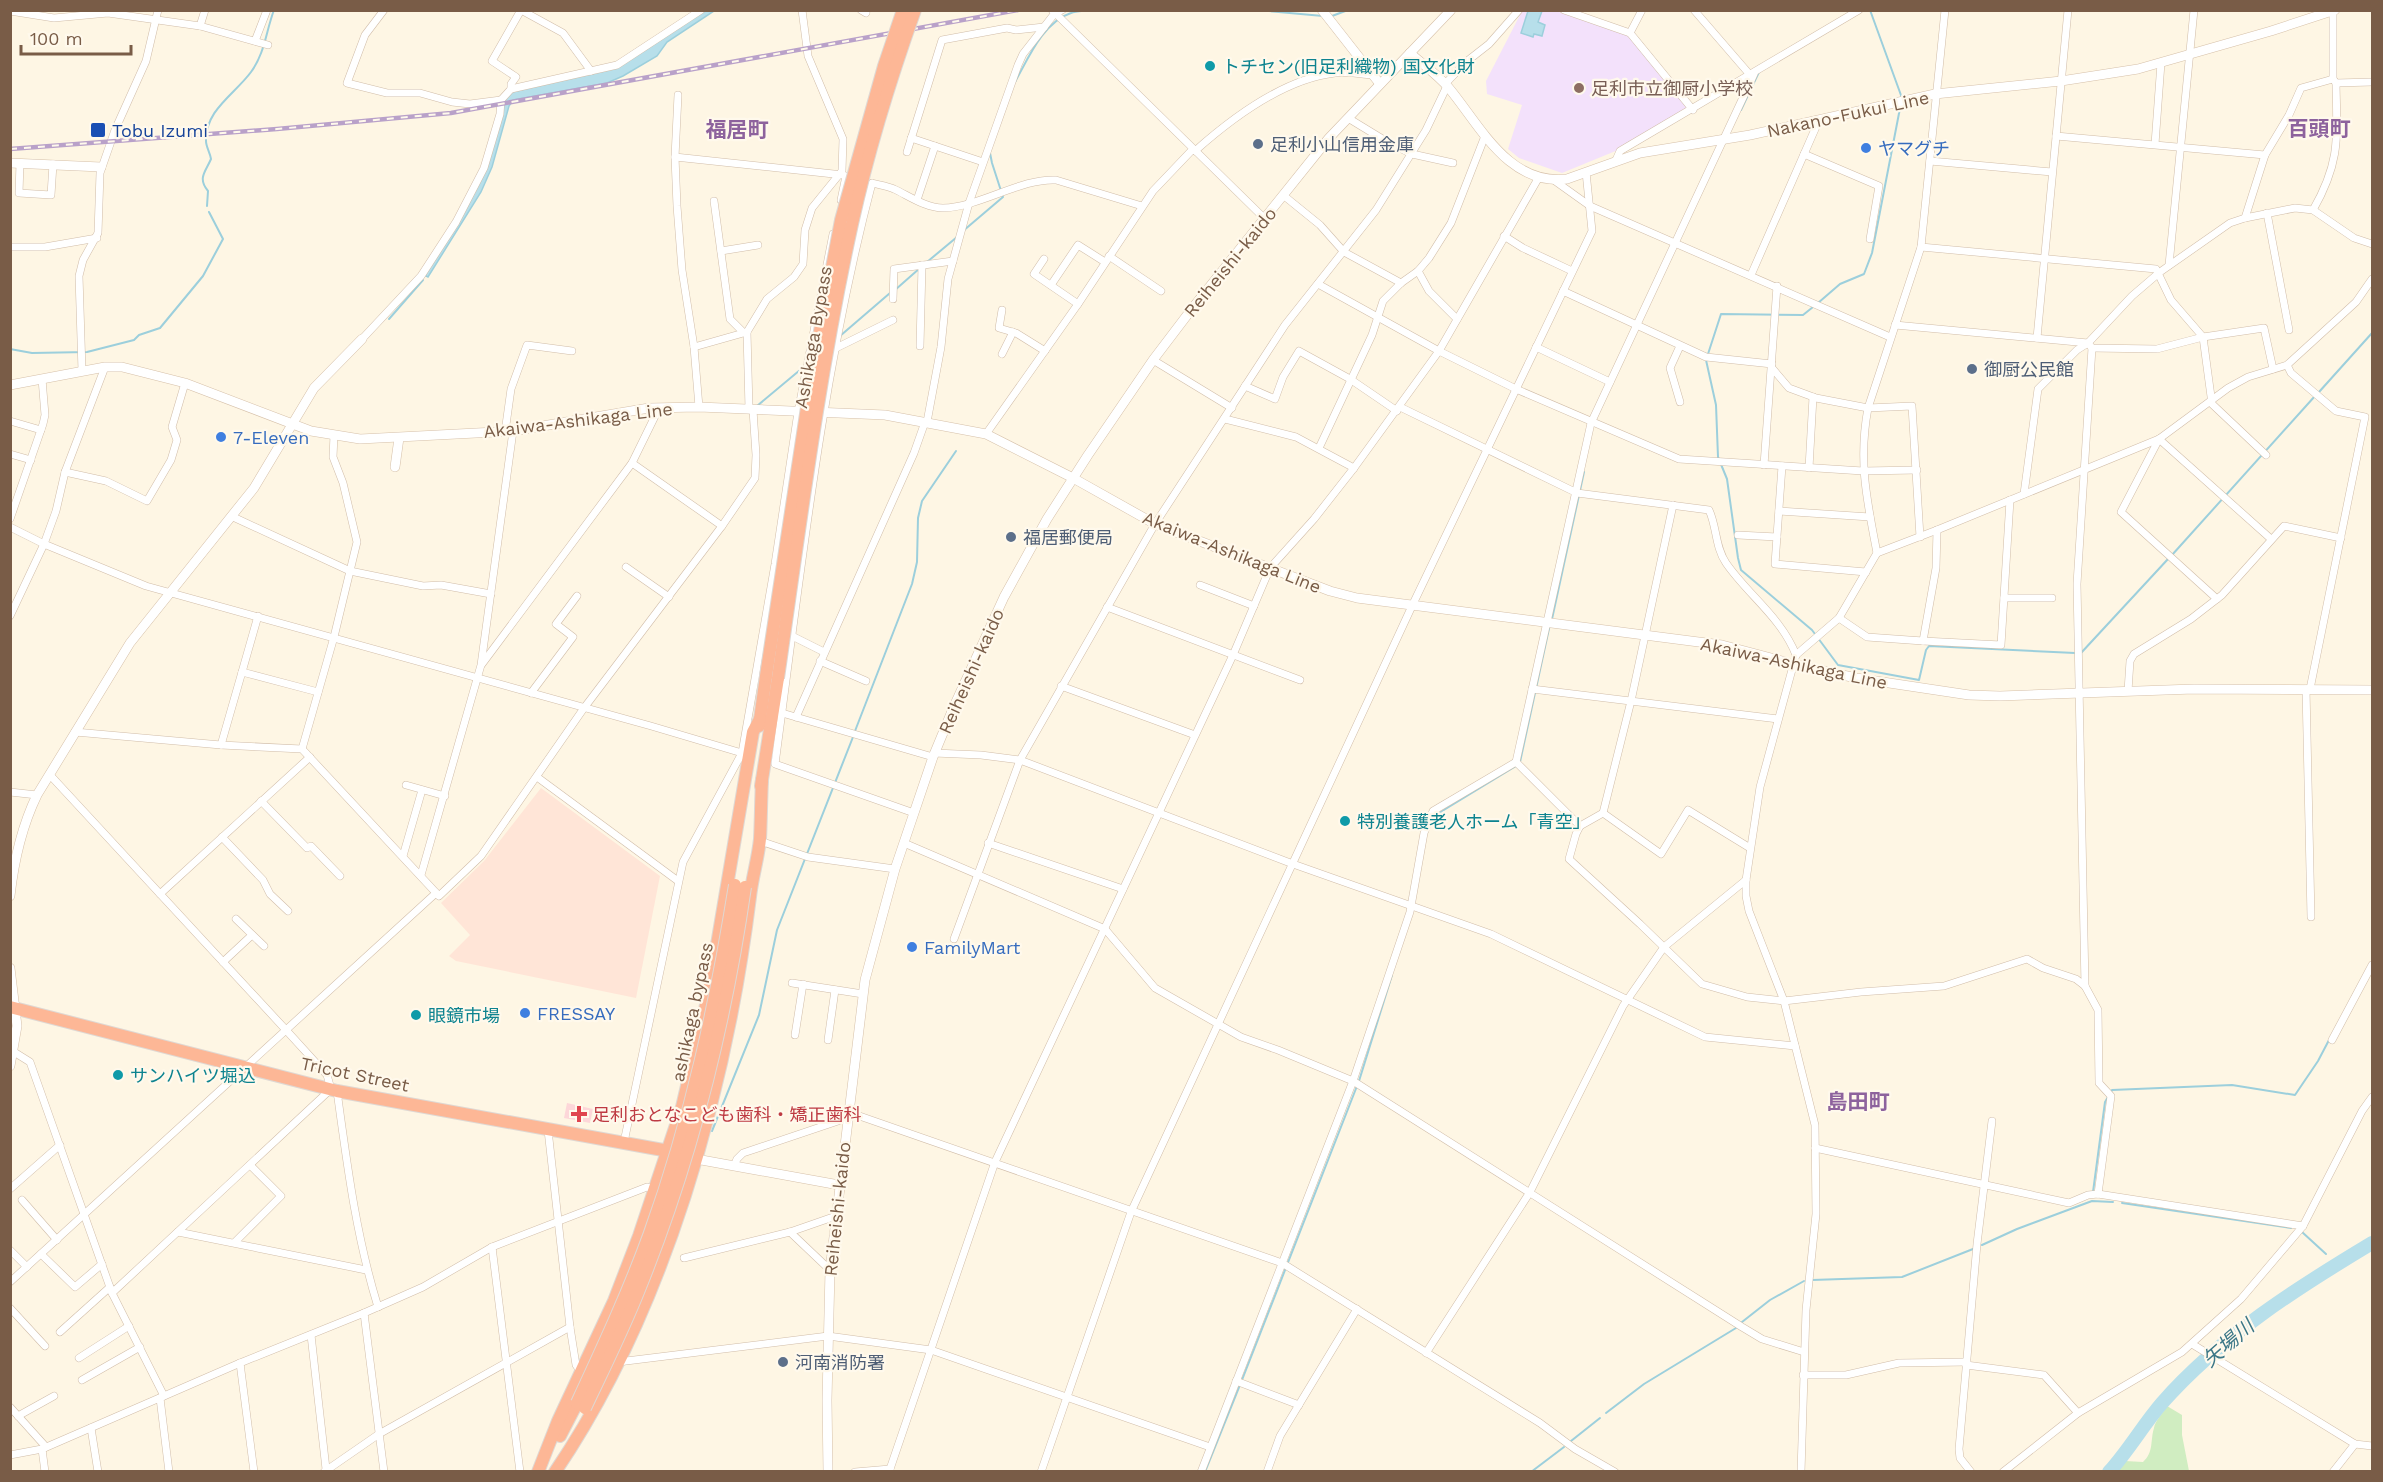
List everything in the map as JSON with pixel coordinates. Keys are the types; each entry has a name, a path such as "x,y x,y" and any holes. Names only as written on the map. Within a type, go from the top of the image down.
{"highway":[{"name":"Ashikaga Bypass","path":"772,677 813,368 841,220 884,66 903,10"},
{"name":"Ashikaga Bypass","path":"772,677 845,257 875,136 894,70 915,10"},
{"name":"ashikaga bypass","path":"740,886 760,719 772,677"},
{"name":"ashikaga bypass","path":"554,1472 630,1286 673,1162 712,1018 762,780 772,677"},
{"path":"540,1472 550,1440 614,1301 655,1189 696,1052 709,992 753,732 760,719"},
{"path":"554,1472 580,1435 618,1362 652,1283 696,1159 723,1054 738,981 760,841 762,780"},
{"name":"Tricot Street","path":"13,1008 334,1090 667,1150 696,1159"},
{"name":"ashikaga bypass","path":"540,1472 581,1406"}],"main road":[{"path":"1322,10 1380,84"},
{"name":"Reiheishi-kaido","path":"828,1472 830,1270 863,994 869,961 895,869 934,755 959,693 1004,597 1073,478 1153,360 1264,218 1348,118 1451,10"},
{"name":"Nakano-Fukui Line","path":"1410,53 1446,85 1485,136 1508,161 1539,177 1555,181 1567,179 1640,153 1724,140 1935,94 2061,81 2161,63 2334,11"},
{"path":"15,163 101,167"},
{"path":"10,896 17,846 27,817 75,732 130,643 254,488 314,388 362,339"},
{"name":"Akaiwa-Ashikaga Line","path":"10,385 105,367 122,367 185,383 292,425 360,439 509,431 659,408 699,407 885,415 986,434 1073,478 1155,524 1330,591 1357,598 1722,645 1795,659 1867,680 1969,695 2128,691 2373,690"},
{"path":"395,467 399,438"},
{"path":"10,968 13,1008 17,1026 10,1066"},
{"path":"696,1159 839,1185"}],"street":[{"path":"82,371 78,276 83,260 97,238 101,167 146,61 158,10"},
{"path":"200,26 205,10"},
{"path":"256,41 267,10"},
{"path":"384,10 365,35 347,83 387,93 420,93 452,102 470,104 501,100"},
{"path":"511,89 516,76 492,61 521,10 563,33 591,71"},
{"path":"362,339 421,276 456,222 484,168 500,114 501,100 511,89 626,61 688,14 701,10"},
{"path":"624,1142 683,862 742,753 774,575 798,412 844,175 843,140 808,56 802,10"},
{"path":"954,939 1020,760 1155,524 1285,325 1376,210 1412,154 1446,85 1466,62 1489,44 1519,10"},
{"path":"1564,10 1630,33 1693,110"},
{"path":"1630,33 1642,10"},
{"path":"1694,10 1753,75"},
{"path":"1877,553 1863,471 1863,436 1868,408 1921,246 1945,10"},
{"path":"2037,338 2068,10"},
{"path":"2169,266 2194,10"},
{"path":"10,11 54,18 108,13 200,26 267,45"},
{"path":"796,717 926,422 941,347 948,279 969,203 1018,65 1056,11 1264,218"},
{"path":"1616,160 1620,151 1753,75 1858,11"},
{"path":"2313,210 2329,178 2337,145 2334,11"},
{"path":"907,152 942,40 1007,27 1016,30 1044,27"},
{"path":"2155,144 2161,63"},
{"path":"986,434 1078,304 1153,191 1194,150 1239,115 1283,90 1328,74 1372,75"},
{"path":"1201,1472 1353,1081 1412,906 1419,855 1424,833 1433,811 1516,762 1591,423 1753,75"},
{"path":"2245,218 2265,155 2289,115 2301,88 2335,81 2373,82"},
{"path":"678,95 675,158 682,270 694,347 699,407"},
{"path":"1348,118 1412,154 1453,163"},
{"path":"1751,275 1819,120"},
{"path":"1319,448 1379,317 1383,301 1401,283 1418,271 1451,223 1485,136"},
{"path":"2056,136 2265,155"},
{"path":"911,138 983,162"},
{"path":"917,200 935,146"},
{"path":"1804,154 1879,186 1870,239"},
{"path":"675,158 844,175 892,188 934,207 944,208 969,203 1048,180 1075,185 1142,207"},
{"path":"1930,161 2052,172"},
{"path":"15,163 19,193 51,195 53,164"},
{"path":"1041,1472 1131,1212 1412,606 1592,231 1586,172"},
{"path":"694,347 721,341 745,332 767,299 794,277 803,264 805,230 812,208 844,175"},
{"path":"855,1472 890,1470 995,1162 1233,655 1270,568 1314,519 1354,468 1439,351 1539,177"},
{"path":"1555,181 1590,206 1890,337"},
{"path":"872,183 834,349 792,636 776,764 915,813"},
{"path":"1283,195 1320,225 1344,252 1401,283"},
{"path":"75,732 221,745 302,749 439,896 481,856 584,708 722,526 755,478 756,455 745,332 730,319 714,201"},
{"path":"2024,494 2038,389 2077,350 2090,346 2132,296 2160,272 2230,223 2295,208 2313,210 2354,238 2373,244"},
{"path":"2267,213 2289,330"},
{"path":"1504,236 1523,248 1572,271"},
{"path":"10,247 45,248 97,238"},
{"path":"1051,285 1078,244 1161,291"},
{"path":"721,251 758,245"},
{"path":"1921,246 2156,269 2160,272 2170,300 2203,337 2212,404 2264,453"},
{"path":"1044,260 1034,274 1078,304"},
{"path":"893,300 894,269 953,261"},
{"path":"920,346 922,266"},
{"path":"1418,271 1429,291 1457,319"},
{"path":"1801,1472 1807,1293 1816,1214 1815,1125 1784,1001 1749,911 1746,896 1750,848 1760,787 1795,659 1839,618 1877,553 2158,439 2248,377 2287,365 2356,302 2373,279"},
{"path":"1318,285 1439,351 1516,389 1679,459 1863,471 1917,470"},
{"path":"1764,465 1777,286"},
{"path":"1563,291 1706,357 1772,366 1789,388 1813,397 1868,408 1912,406 1920,537"},
{"path":"1002,310 999,328 1013,332 1045,351"},
{"path":"834,349 893,320"},
{"path":"1895,325 2037,338 2090,346 2157,349 2203,337 2264,328 2273,369"},
{"path":"1002,354 1013,332"},
{"path":"421,875 481,665 509,431 511,389 527,345 572,351"},
{"path":"1680,346 1670,368 1680,402"},
{"path":"2085,986 2081,692 2077,584 2090,346"},
{"path":"1536,347 1610,382"},
{"path":"1245,387 1275,399 1283,377 1299,351 1398,409 1577,493 1709,510 1716,539 1726,563 1780,624 1795,659"},
{"path":"1153,360 1232,408"},
{"path":"2287,365 2291,373 2336,411 2365,417 2308,689 2310,917"},
{"path":"10,616 44,544 56,511 65,472 105,367"},
{"path":"10,519 45,416 42,379"},
{"path":"65,472 106,481 147,501 171,460 177,440 172,427 185,383"},
{"path":"1809,468 1813,397"},
{"path":"481,665 632,463 659,408"},
{"path":"1225,419 1279,431 1319,448 1354,468"},
{"path":"10,421 41,430"},
{"path":"302,749 334,638 357,542 343,483 333,457 334,435"},
{"path":"2158,439 2271,539"},
{"path":"2158,439 2121,512 2217,599"},
{"path":"10,454 31,460"},
{"path":"632,463 722,526"},
{"path":"1782,466 1775,564 1866,572"},
{"path":"1839,618 1867,637 2001,645 2010,500"},
{"path":"1672,505 1631,701 1603,813 1580,826 1569,859 1706,987 1747,997 1784,1001 1860,992 1944,986 2028,959 2043,968 2076,979 2085,986 2097,1010 2099,1083 2111,1096 2098,1194"},
{"path":"1779,511 1870,517"},
{"path":"231,516 350,571 423,586 441,585 491,594"},
{"path":"2128,691 2130,661 2134,654 2191,619 2229,589 2284,526 2341,538"},
{"path":"10,527 44,544 146,586 742,753"},
{"path":"1923,641 1936,568 1937,530"},
{"path":"1738,535 1777,537"},
{"path":"626,567 669,597"},
{"path":"1200,585 1254,606"},
{"path":"531,693 573,637 556,624 577,596"},
{"path":"2004,597 2052,598"},
{"path":"1107,607 1300,680"},
{"path":"221,745 258,616"},
{"path":"792,636 824,652"},
{"path":"820,661 866,681"},
{"path":"242,672 318,692"},
{"path":"1061,686 1195,735"},
{"path":"1532,689 1778,719"},
{"path":"782,713 934,755 981,755 1020,760 1293,864 1491,934 1705,1037 1795,1046"},
{"path":"160,894 310,757"},
{"path":"1516,762 1580,826"},
{"path":"50,775 327,1075 334,1090 366,1270 378,1307"},
{"path":"537,777 678,881"},
{"path":"406,785 445,796"},
{"path":"403,856 422,790"},
{"path":"10,792 38,795"},
{"path":"261,801 307,848 311,846 340,876"},
{"path":"1603,813 1661,854 1688,810 1750,848"},
{"path":"222,837 263,880 270,894 288,912"},
{"path":"760,841 808,857 895,869"},
{"path":"904,843 1105,929 1155,988 1218,1026 1241,1037 1353,1081 1742,1327 1762,1339 1804,1352"},
{"path":"988,843 1124,889"},
{"path":"1426,1353 1530,1192 1628,1000 1664,947 1746,880"},
{"path":"10,1282 436,893"},
{"path":"236,919 264,946"},
{"path":"223,962 252,935"},
{"path":"2332,1040 2373,965"},
{"path":"792,983 863,994"},
{"path":"795,1035 803,984"},
{"path":"828,1040 835,990"},
{"path":"14,1052 30,1062 111,1290 162,1397 169,1472"},
{"path":"60,1332 178,1232 334,1090"},
{"path":"2002,1472 2078,1413 2192,1344 2241,1299 2303,1226 2362,1111 2373,1097"},
{"path":"734,1166 743,1153 848,1115 995,1162 1131,1212 1282,1263 1615,1472"},
{"path":"1971,1472 1959,1455 1966,1363 1992,1120"},
{"path":"548,1130 570,1327 576,1365 581,1372"},
{"path":"10,1189 60,1144"},
{"path":"1815,1148 2069,1203 2088,1195 2098,1194 2303,1226"},
{"path":"235,1242 281,1196 250,1165"},
{"path":"10,1455 44,1448 240,1363 378,1307 423,1287 492,1247 557,1220 647,1187 655,1189"},
{"path":"22,1200 57,1240"},
{"path":"684,1258 790,1232 836,1216"},
{"path":"178,1232 366,1270"},
{"path":"790,1232 830,1270"},
{"path":"492,1247 520,1472"},
{"path":"10,1250 27,1267"},
{"path":"41,1254 75,1287 102,1264"},
{"path":"10,1308 45,1346"},
{"path":"1267,1472 1280,1436 1357,1309"},
{"path":"364,1313 384,1472"},
{"path":"79,1358 129,1326"},
{"path":"311,1335 325,1470 379,1434 507,1360 570,1327"},
{"path":"618,1362 828,1336 931,1350 1210,1447"},
{"path":"2192,1344 2355,1444 2373,1446"},
{"path":"82,1380 140,1347"},
{"path":"240,1363 254,1472"},
{"path":"1803,1375 1846,1375 1899,1363 1966,1363 2044,1375 2078,1413"},
{"path":"1236,1381 1299,1405"},
{"path":"18,1416 54,1396"},
{"path":"10,1407 44,1448 45,1472"},
{"path":"91,1428 98,1472"},
{"path":"2333,1472 2355,1444"}],"shaded area":[{"name":"足利市立御厨小学校","path":"1522,11 1556,11 1628,35 1689,109 1618,150 1562,173 1519,158 1508,149 1522,105 1487,94 1486,81"},
{"path":"541,788 660,876 636,998 456,961 449,956 470,935 441,903 484,861"},
{"name":"足利おとなこども歯科・矯正歯科","path":"567,1103 593,1109 590,1123 564,1118"}],"green space":[{"path":"2167,1406 2182,1415 2182,1435 2189,1471 2118,1471 2125,1461 2143,1462 2150,1450 2157,1420"}],"water":[{"path":"703,11 714,11 667,42 657,56 623,76 607,83 513,100 509,106 492,167 481,192 428,277 424,275 475,190 503,100 512,91 617,67"},
{"path":"1528,11 1542,11 1538,22 1545,25 1542,36 1534,34 1533,37 1521,33"}],"waterway":[{"path":"207,206 208,191 203,178 211,159 206,143 210,120 256,65 274,10"},
{"path":"1015,82 1037,42 1052,24 1071,13 1090,10"},
{"path":"1257,10 1323,16"},
{"path":"1332,16 1348,10"},
{"path":"1870,10 1902,98"},
{"path":"1741,110 1759,72"},
{"path":"1818,303 1840,284 1864,274 1872,253 1901,103"},
{"path":"963,231 1003,197 990,153"},
{"path":"10,349 32,353 87,352 134,340 139,335 160,328 203,276 223,239 209,212"},
{"path":"927,262 957,237"},
{"path":"895,290 920,268"},
{"path":"389,319 423,280"},
{"path":"840,336 890,293"},
{"path":"1708,354 1721,314 1803,315 1813,307"},
{"path":"2319,392 2372,333"},
{"path":"1706,360 1716,405 1718,457 1727,479 1741,570 1812,630 1838,665 1919,680 1929,646 2075,653"},
{"path":"757,406 806,365"},
{"path":"2172,555 2315,396"},
{"path":"855,731 912,584 917,562 918,518 922,501 956,451"},
{"path":"1552,619 1584,472"},
{"path":"2081,653 2168,559"},
{"path":"1520,762 1550,624"},
{"path":"712,1131 759,1015 777,930 853,737"},
{"path":"1434,816 1516,766"},
{"path":"1359,1081 1392,975"},
{"path":"2111,1092 2112,1090 2232,1085 2295,1095 2329,1040"},
{"path":"1242,1380 1357,1086"},
{"path":"2093,1192 2105,1102 2108,1097"},
{"path":"1982,1245 2017,1229 2092,1201 2113,1202"},
{"path":"2122,1203 2291,1228"},
{"path":"2302,1232 2326,1254"},
{"name":"矢場川","path":"2109,1472 2162,1403 2209,1356 2288,1296 2372,1243"},
{"path":"1812,1280 1902,1277 1973,1249"},
{"path":"1742,1322 1770,1300 1804,1281"},
{"path":"1606,1413 1644,1384 1736,1328"},
{"path":"1205,1472 1240,1385"},
{"path":"1571,1441 1600,1418"},
{"path":"1531,1472 1564,1447"}],"railway":[{"path":"10,149 451,113 1018,10"}],"place":[{"name":"トチセン(旧足利織物) 国文化財","path":"1210,66"},
{"name":"足利市立御厨小学校","path":"1579,88"},
{"name":"Tobu Izumi","path":"98,130"},
{"name":"足利小山信用金庫","path":"1258,144"},
{"name":"ヤマグチ","path":"1866,148"},
{"name":"御厨公民館","path":"1972,369"},
{"name":"7-Eleven","path":"221,437"},
{"name":"福居郵便局","path":"1011,537"},
{"name":"特別養護老人ホーム「青空」","path":"1345,821"},
{"name":"FamilyMart","path":"912,947"},
{"name":"FRESSAY","path":"525,1013"},
{"name":"眼鏡市場","path":"416,1015"},
{"name":"サンハイツ堀込","path":"118,1075"},
{"name":"足利おとなこども歯科・矯正歯科","path":"579,1114"},
{"name":"河南消防署","path":"783,1362"}],"district":[{"name":"百頭町","path":"2319,128"},
{"name":"福居町","path":"737,129"},
{"name":"島田町","path":"1858,1101"}]}
